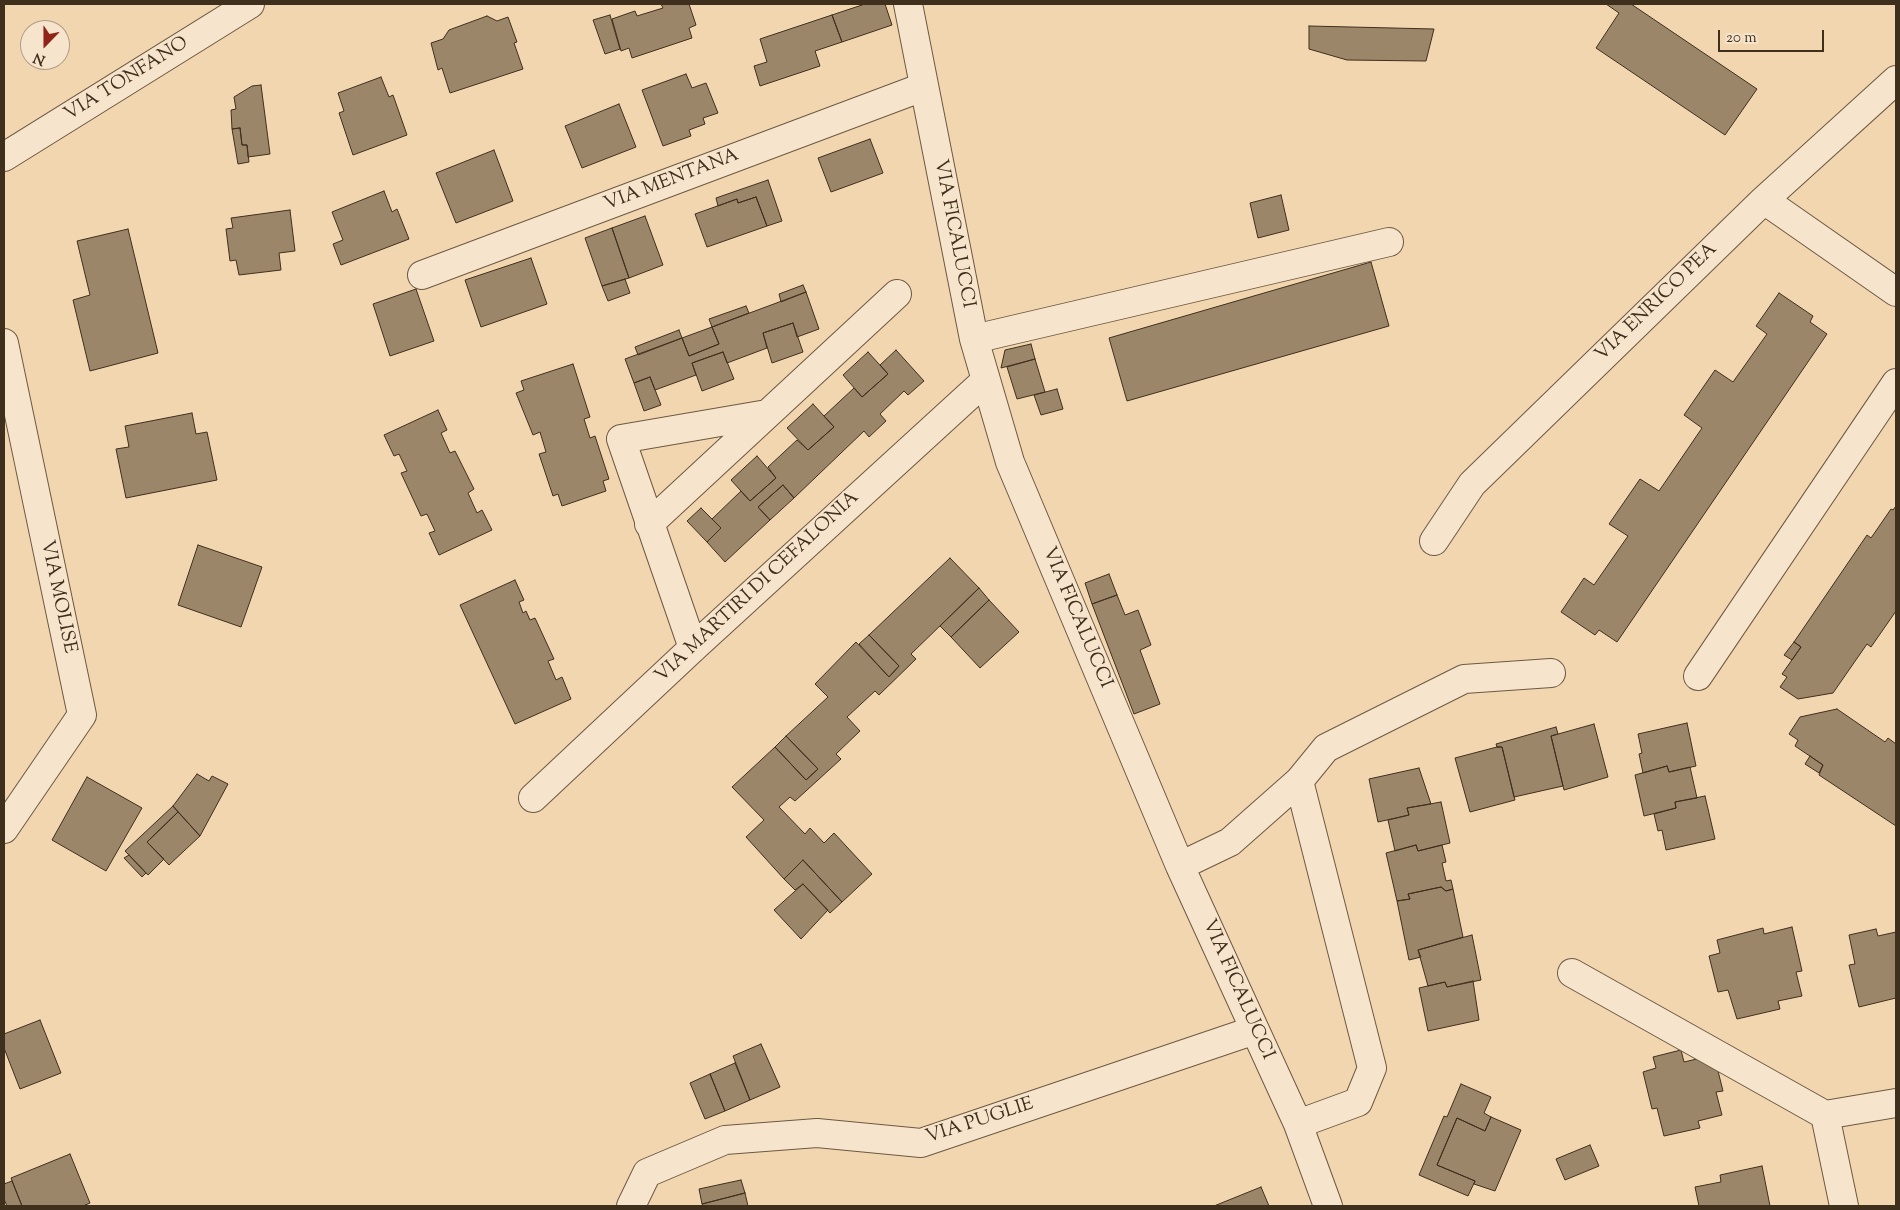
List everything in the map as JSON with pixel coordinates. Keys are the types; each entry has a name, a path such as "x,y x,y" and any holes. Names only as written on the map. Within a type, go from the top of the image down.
{"street":[{"name":"VIA TONFANO","path":"4,157 250,4"},
{"name":"VIA FICALUCCI","path":"908,4 974,339 1010,462 1180,866 1298,1124 1328,1206"},
{"name":"VIA ENRICO PEA","path":"1434,541 1472,484 1764,200 1896,80"},
{"name":"VIA MENTANA","path":"422,275 923,87"},
{"path":"1764,200 1896,292"},
{"path":"974,339 1389,242"},
{"path":"649,524 898,294"},
{"name":"VIA MOLISE","path":"4,343 82,715 4,829"},
{"name":"VIA MARTIRI DI CEFALONIA","path":"533,798 693,648 985,381"},
{"path":"1698,676 1896,383"},
{"path":"693,648 621,439 767,414"},
{"path":"1180,866 1230,842 1299,781 1326,748 1464,679 1551,673"},
{"path":"1298,1124 1358,1102 1372,1068 1299,781"},
{"path":"1572,973 1825,1115 1896,1103"},
{"name":"VIA PUGLIE","path":"631,1206 647,1173 725,1140 818,1133 921,1143 1255,1030"},
{"path":"1825,1115 1844,1206"}],"building":[{"path":"661,4 689,4 696,25 689,28 692,38 632,58 629,48 621,51 612,19 635,11 637,16 663,8"},
{"path":"865,4 885,4 892,25 842,42 832,15"},
{"path":"1606,4 1631,4 1757,89 1725,135 1596,48 1619,13"},
{"path":"610,15 620,49 605,54 593,20"},
{"path":"832,15 842,42 815,51 820,66 760,86 754,66 767,62 760,39"},
{"path":"487,16 497,21 508,17 517,42 514,43 523,69 450,93 442,68 438,70 431,43 443,39 449,30"},
{"path":"1309,26 1434,29 1426,61 1347,60 1309,49"},
{"path":"686,74 692,88 706,83 718,113 703,118 705,124 689,130 691,136 663,146 642,90"},
{"path":"381,77 389,97 393,95 407,135 353,155 339,113 344,111 338,93"},
{"path":"261,85 270,154 248,157 247,145 242,145 240,128 232,129 231,110 236,109 234,97 252,86"},
{"path":"619,104 636,147 582,168 565,126"},
{"path":"240,128 242,145 247,145 249,162 238,164 232,129"},
{"path":"870,139 883,173 831,192 818,158"},
{"path":"494,150 513,201 456,223 436,173"},
{"path":"768,180 782,221 767,226 756,197 738,203 737,199 718,206 716,198"},
{"path":"384,191 392,212 397,209 409,239 341,265 333,244 343,240 332,212"},
{"path":"1281,195 1289,230 1258,238 1250,203"},
{"path":"756,197 767,226 707,247 695,214 737,199 738,203"},
{"path":"290,210 295,251 279,253 281,270 239,275 236,260 230,261 226,229 233,228 231,218"},
{"path":"645,216 663,265 629,278 612,228"},
{"path":"612,228 629,278 602,286 585,238"},
{"path":"128,229 158,353 90,371 73,300 90,295 77,241"},
{"path":"531,258 547,304 481,327 465,280"},
{"path":"1371,262 1389,326 1127,401 1109,338"},
{"path":"625,279 630,293 608,301 602,286"},
{"path":"803,285 806,292 781,302 779,294"},
{"path":"416,289 434,341 390,356 373,304"},
{"path":"806,292 819,329 797,337 793,323 763,333 767,348 727,363 723,352 692,363 696,375 655,390 650,377 634,383 625,359 682,338 689,356 719,344 712,327"},
{"path":"1779,293 1813,316 1810,322 1827,334 1617,642 1599,630 1595,635 1561,612 1584,578 1594,585 1628,536 1609,524 1640,479 1659,491 1702,428 1684,415 1715,370 1733,382 1767,334 1756,326"},
{"path":"746,306 749,313 712,327 709,319"},
{"path":"793,323 803,352 772,363 763,333"},
{"path":"712,327 719,344 689,356 682,338"},
{"path":"679,330 682,338 638,355 635,347"},
{"path":"1031,344 1035,359 1001,368 1005,350"},
{"path":"896,350 924,381 908,395 904,391 880,414 886,421 869,437 864,431 794,498 783,485 758,507 770,520 725,562 707,542 721,528 712,519 741,491 750,501 776,478 768,467 797,440 808,450 834,427 824,416 854,388 862,397 888,374 880,365"},
{"path":"723,352 734,379 702,391 692,363"},
{"path":"868,352 888,374 862,397 843,375"},
{"path":"1035,359 1045,392 1017,399 1007,367"},
{"path":"573,364 590,417 584,419 590,438 595,436 609,479 603,481 606,491 562,506 558,494 553,496 539,454 546,452 540,432 533,435 516,393 524,390 521,381"},
{"path":"650,377 661,405 644,411 634,383"},
{"path":"1057,389 1063,409 1041,415 1034,395"},
{"path":"813,404 834,427 808,450 787,428"},
{"path":"438,410 447,430 441,433 450,453 455,451 474,489 468,493 477,513 482,510 492,530 439,555 429,533 435,531 427,514 421,516 401,473 407,471 399,454 394,456 384,435"},
{"path":"192,413 196,434 207,432 217,480 126,498 116,449 129,447 125,426"},
{"path":"757,456 776,478 750,501 731,480"},
{"path":"783,485 794,498 770,520 758,507"},
{"path":"1896,506 1896,611 1871,647 1867,644 1833,693 1798,699 1780,687 1787,677 1782,674 1801,647 1794,642 1867,535 1871,538 1891,509 1893,510"},
{"path":"701,508 721,528 707,542 687,521"},
{"path":"198,545 262,567 241,627 178,605"},
{"path":"950,558 979,588 911,654 916,659 879,695 875,691 847,717 860,731 836,754 841,759 795,801 790,797 779,807 805,834 810,828 824,843 834,833 872,874 842,902 803,860 784,879 746,837 764,820 732,787 775,747 806,780 818,769 786,736 828,697 815,684 856,642 889,677 899,666 869,635"},
{"path":"1109,574 1117,595 1092,604 1085,583"},
{"path":"515,580 524,600 519,602 523,613 526,611 530,620 535,618 554,659 548,661 556,680 562,677 571,699 515,724 460,605"},
{"path":"979,588 989,600 951,637 940,626"},
{"path":"1117,595 1125,615 1138,610 1151,645 1140,650 1160,704 1134,714 1092,604"},
{"path":"989,600 1019,632 980,668 951,637"},
{"path":"869,635 899,666 889,677 859,644"},
{"path":"1794,642 1801,647 1792,660 1784,655"},
{"path":"1837,709 1885,742 1888,738 1896,744 1896,826 1819,775 1823,765 1795,746 1798,740 1789,734 1800,717"},
{"path":"1687,723 1696,766 1669,772 1667,766 1643,773 1639,754 1642,753 1638,734"},
{"path":"1594,724 1608,777 1564,790 1551,736"},
{"path":"1556,727 1558,734 1551,736 1563,786 1514,797 1502,747 1497,747 1496,744"},
{"path":"786,736 818,769 806,780 775,747"},
{"path":"1502,747 1515,800 1470,812 1455,758"},
{"path":"1810,756 1823,765 1819,773 1805,764"},
{"path":"1667,766 1669,772 1690,767 1697,798 1675,802 1676,808 1644,816 1635,775"},
{"path":"1419,768 1431,804 1407,808 1409,815 1378,822 1369,779"},
{"path":"197,774 209,781 212,776 228,784 200,836 173,806"},
{"path":"87,777 142,808 106,871 52,840"},
{"path":"1705,796 1715,839 1666,850 1662,830 1658,831 1654,814 1676,808 1675,802"},
{"path":"1441,802 1450,843 1418,851 1416,845 1395,851 1388,820 1409,815 1407,808"},
{"path":"173,806 178,812 147,842 164,859 148,875 125,851"},
{"path":"178,812 200,836 169,865 147,842"},
{"path":"1416,845 1418,851 1442,845 1446,862 1442,863 1446,881 1451,880 1453,889 1446,891 1441,887 1408,894 1410,899 1397,901 1386,853"},
{"path":"129,855 146,873 142,877 124,858"},
{"path":"803,860 842,902 830,913 803,884 795,890 784,879"},
{"path":"803,884 828,910 801,939 774,910"},
{"path":"1441,887 1446,891 1453,889 1463,937 1418,950 1421,957 1409,960 1397,901 1410,899 1408,894"},
{"path":"1792,927 1802,971 1796,972 1802,996 1778,1001 1780,1009 1737,1019 1728,990 1718,992 1709,956 1720,953 1717,940 1763,928 1764,934"},
{"path":"1876,929 1878,936 1896,932 1896,998 1859,1007 1849,965 1855,964 1849,935"},
{"path":"1472,935 1481,980 1447,987 1445,982 1428,986 1418,950"},
{"path":"1473,981 1479,1020 1428,1031 1419,988 1445,982 1447,987"},
{"path":"40,1020 61,1073 20,1089 4,1048 4,1034"},
{"path":"761,1044 780,1087 750,1100 733,1056"},
{"path":"1681,1050 1684,1062 1714,1055 1723,1091 1716,1092 1722,1115 1698,1121 1700,1128 1664,1136 1657,1108 1652,1109 1643,1072 1656,1068 1653,1057"},
{"path":"735,1063 750,1100 725,1111 710,1074"},
{"path":"710,1074 725,1111 705,1119 690,1083"},
{"path":"1461,1084 1491,1097 1484,1113 1491,1117 1485,1131 1457,1118 1437,1165 1475,1181 1468,1196 1419,1175 1444,1116 1447,1117"},
{"path":"1491,1117 1521,1130 1495,1191 1474,1184 1475,1181 1437,1165 1457,1118 1485,1131"},
{"path":"1590,1145 1599,1166 1565,1180 1556,1159"},
{"path":"70,1154 90,1203 83,1206 22,1206 11,1178"},
{"path":"1762,1166 1770,1206 1699,1206 1695,1187 1721,1182 1720,1175"},
{"path":"741,1180 745,1193 702,1204 699,1189"},
{"path":"12,1181 22,1206 7,1206 4,1199 4,1184"},
{"path":"1261,1187 1269,1206 1214,1206"},
{"path":"745,1193 748,1206 703,1206 702,1204"}]}
